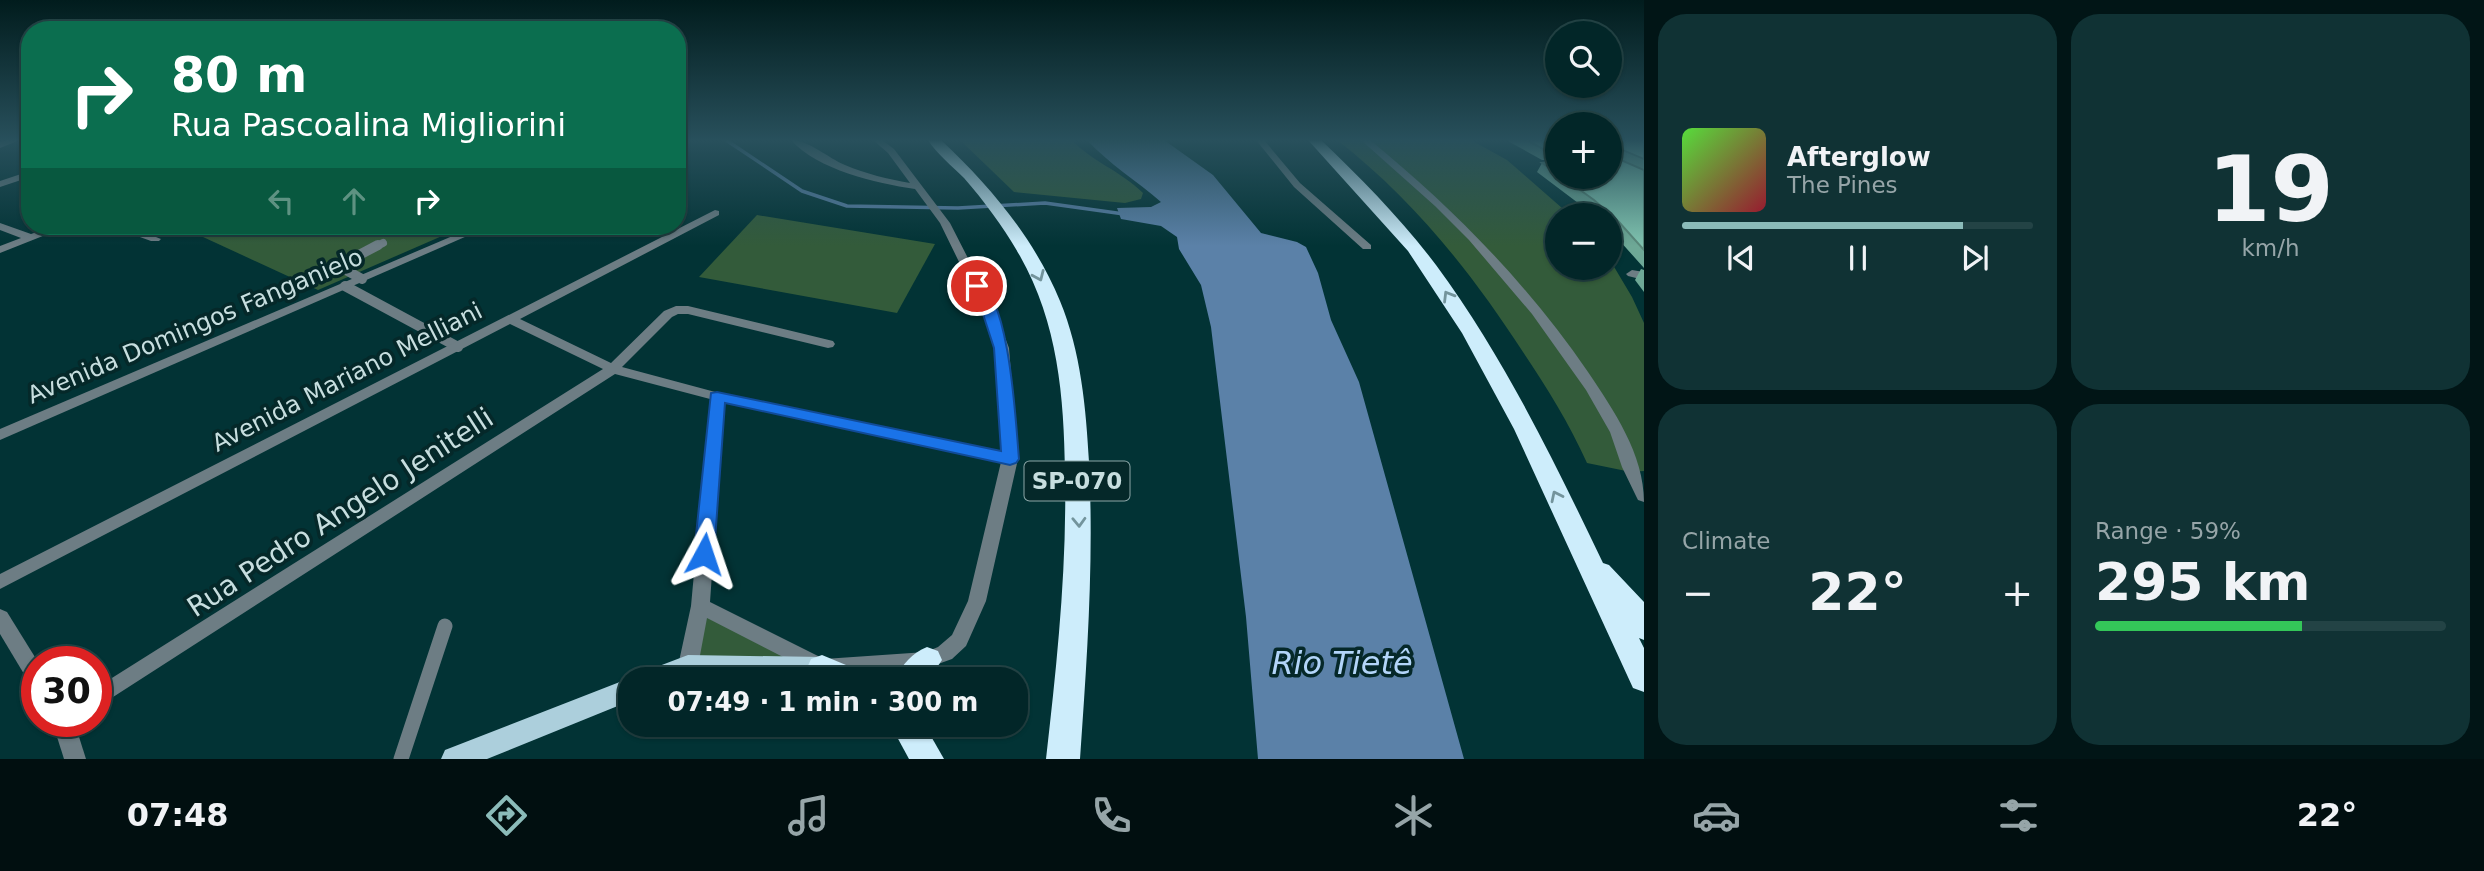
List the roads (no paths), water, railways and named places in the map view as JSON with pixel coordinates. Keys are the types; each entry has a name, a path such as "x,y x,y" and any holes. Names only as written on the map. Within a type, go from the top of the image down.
{"highway":[{"name":"SP-070","path":"969,175 1003,218 1032,261 1051,302 1064,343 1075,419 1079,549 1063,759"},
{"path":"1351,175 1370,194 1443,287 1511,402 1644,679"},
{"path":"1586,558 1631,606 1644,628"},
{"path":"914,737 927,759"}],"main road":[{"path":"688,666 706,667"},
{"path":"455,759 618,694"}],"street":[{"path":"862,175 875,181 922,190"},
{"path":"910,175 945,223 989,311 1002,348 1010,459 977,601 969,622 959,640 945,653 922,667"},
{"path":"1289,175 1367,247"},
{"path":"1407,175 1448,210 1538,311 1575,360 1620,436 1631,472 1644,496"},
{"path":"0,184 21,177"},
{"name":"Avenida Mariano Melliani","path":"686,228 715,213"},
{"path":"0,226 21,234"},
{"path":"22,235 30,238"},
{"path":"0,250 38,235"},
{"path":"144,235 155,239"},
{"name":"Avenida Domingos Fanganielo","path":"0,435 464,235"},
{"name":"Avenida Mariano Melliani","path":"0,582 672,235"},
{"name":"Rua Pedro Angelo Jenitelli","path":"112,689 613,369 668,314 676,310 688,310 828,344"},
{"path":"509,319 613,369 717,397 1010,459"},
{"path":"688,666 700,606 717,397"},
{"path":"700,606 820,667"},
{"path":"0,617 21,652"},
{"path":"68,737 75,759"}],"lane":[{"path":"362,279 344,269 344,264 383,243"},
{"path":"345,286 458,347"},
{"path":"401,759 445,626"}],"water":[{"name":"Rio Tietê","path":"1127,175 1213,175 1261,233 1297,242 1306,247 1318,273 1331,320 1359,382 1464,759 1258,759 1246,617 1211,327 1201,285 1179,249 1177,237 1161,226 1121,219 1117,208 1151,207 1161,202"}],"waterway":[{"path":"779,175 802,191 847,206 958,208 1045,203 1124,214"}]}
